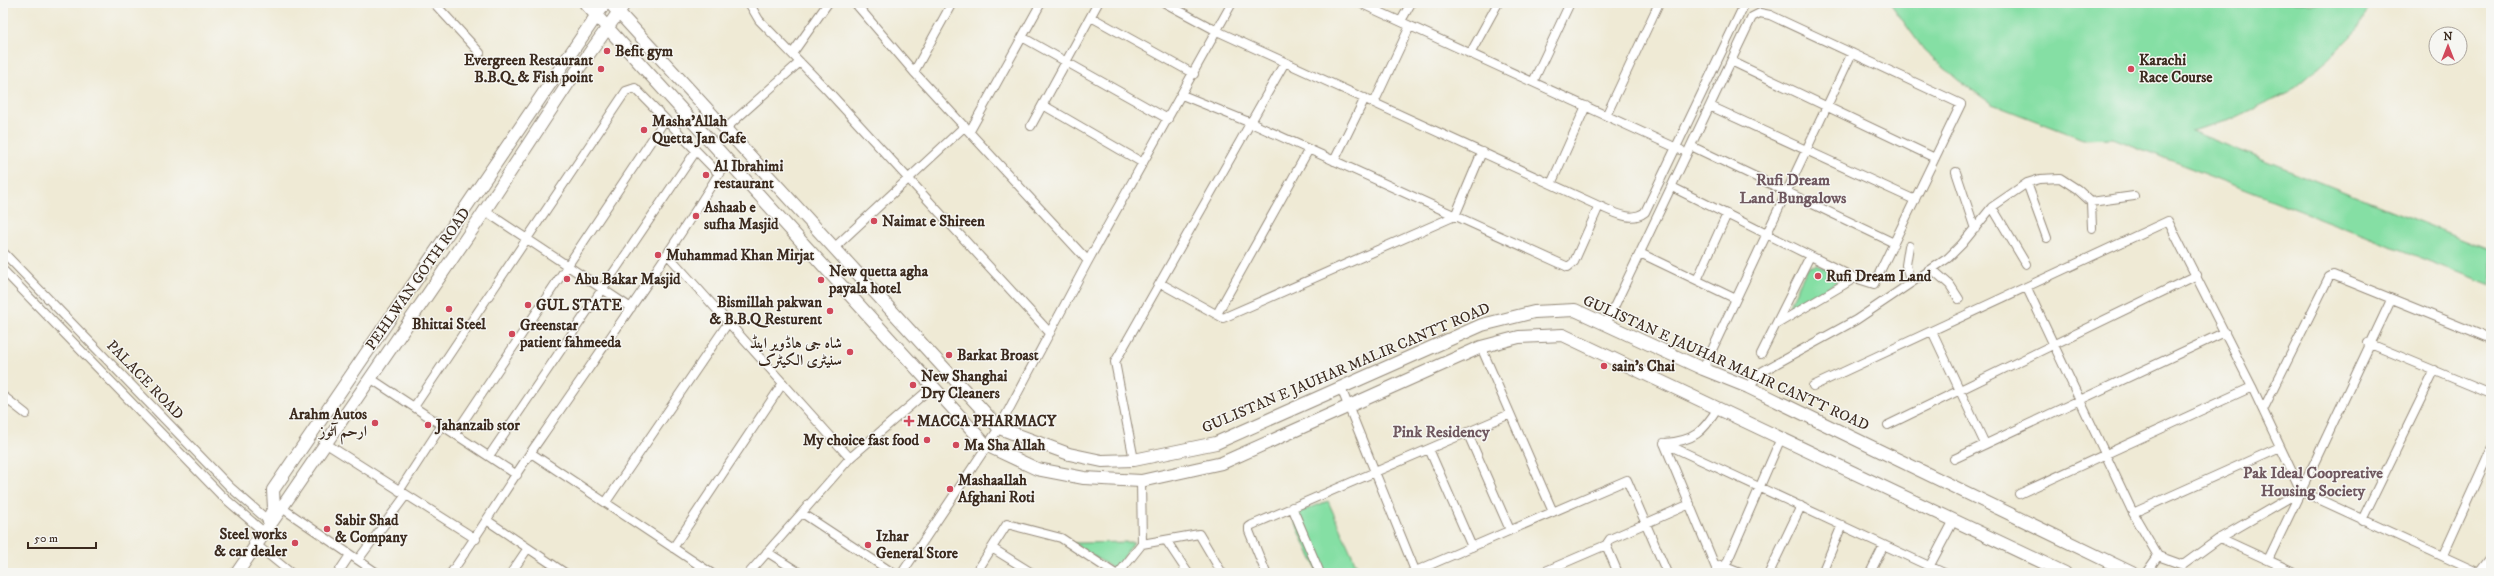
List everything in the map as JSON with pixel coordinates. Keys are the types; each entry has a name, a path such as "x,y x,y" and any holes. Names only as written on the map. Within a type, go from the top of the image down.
{"main road":[{"path":"585,3 986,445 1037,469 1084,478 1141,481 1222,463 1480,347 1520,337 1563,335 2065,573"},
{"name":"PEHLWAN GOTH ROAD","path":"266,527 274,508 273,490 605,3"},
{"name":"GULISTAN E JAUHAR MALIR CANTT ROAD","path":"610,3 622,8 724,130 835,247 999,428 1069,454 1102,461 1134,460 1216,443 1482,325 1527,314 1575,310 1703,369 1748,387 2132,573"},
{"name":"PEHLWAN GOTH ROAD","path":"228,573 282,508 485,211 569,82 622,8"},
{"name":"PEHLWAN GOTH ROAD","path":"237,573 254,543"}],"street":[{"path":"434,3 480,53"},
{"path":"749,3 759,20 908,178 1050,333"},
{"path":"792,54 828,3"},
{"path":"854,3 914,72 1088,261"},
{"path":"914,72 952,3"},
{"path":"835,247 908,178 967,129 1041,3"},
{"path":"1031,126 1098,3"},
{"path":"1166,3 1217,31 1599,206 1628,217 1639,217 1645,212 1677,148 1744,3"},
{"path":"902,573 986,445 999,428 1088,261 1194,74 1232,3"},
{"path":"1360,3 1677,148 1690,150 1787,192 1894,244"},
{"path":"1401,21 1411,3"},
{"path":"1470,54 1498,3"},
{"path":"1533,82 1570,3"},
{"path":"1606,116 1659,3"},
{"path":"1606,324 1752,17 1760,13 1770,15 1960,102 1960,106 1874,284 1855,278 1672,187"},
{"path":"1090,17 1194,74"},
{"path":"1374,103 1410,26"},
{"path":"1022,37 1168,119"},
{"path":"1703,369 1768,234 1852,53"},
{"path":"1731,61 1935,158"},
{"path":"724,130 800,62"},
{"path":"1134,460 1115,362 1285,62"},
{"path":"414,406 528,239 626,91 635,88 719,174"},
{"path":"1182,95 1251,123 1568,267 1574,262 1599,206"},
{"path":"1334,161 1365,98"},
{"path":"1043,105 1143,163"},
{"path":"1551,184 1586,106"},
{"path":"1710,106 1807,149 1915,200"},
{"path":"455,434 665,120"},
{"path":"1217,314 1309,150"},
{"path":"489,456 696,151"},
{"path":"1160,283 1223,318 1455,216 1482,152"},
{"path":"451,573 488,521 531,452 631,308 727,160"},
{"path":"1956,172 1975,229"},
{"path":"1748,387 1763,371 1856,320 1910,281 1932,269 1952,253 1975,229 1992,207 2027,183 2040,179 2060,178 2077,189 2090,202 2092,228"},
{"path":"2027,183 2048,238"},
{"path":"2090,202 2134,196"},
{"path":"1992,207 2026,264"},
{"path":"485,211 631,308"},
{"path":"1697,280 1727,214"},
{"path":"1813,386 2027,288 2168,221 2197,275 2301,491 2362,520 2443,555 2479,573 2491,558"},
{"path":"1909,246 1906,265 1910,281"},
{"name":"PALACE ROAD","path":"3,252 230,487 266,527"},
{"path":"1640,253 1736,299"},
{"path":"667,254 850,458"},
{"path":"1761,354 1810,256"},
{"path":"1932,269 1950,285 1959,298"},
{"name":"PALACE ROAD","path":"3,270 221,495 266,527"},
{"path":"1888,425 1959,389 2197,275"},
{"path":"2263,410 2329,277 2333,275 2391,300 2491,339"},
{"path":"1777,324 1855,278"},
{"path":"2027,288 2055,343 2133,513 2158,556 2183,565 2220,538 2301,491"},
{"path":"2268,560 2368,344 2391,300"},
{"path":"606,502 728,323"},
{"path":"1932,332 1985,444"},
{"path":"1954,459 2225,332"},
{"path":"2368,344 2491,394"},
{"path":"1480,347 1552,512"},
{"path":"2362,520 2435,370"},
{"path":"370,378 517,475"},
{"path":"673,548 782,383"},
{"path":"749,573 850,458 933,386"},
{"path":"2019,494 2252,387"},
{"path":"1341,388 1414,572 1627,480 1647,523 1667,573"},
{"path":"3,396 26,414"},
{"path":"1664,443 1682,442 1697,435 1707,426 1718,408"},
{"path":"1266,573 1249,527 1292,507 1510,414"},
{"path":"358,560 403,493 442,425"},
{"path":"1467,432 1510,530"},
{"path":"1725,567 1781,438"},
{"path":"325,443 476,539"},
{"path":"1664,443 1884,545 1928,570 1944,573"},
{"path":"1664,443 1718,573"},
{"path":"2133,513 2280,447"},
{"path":"1429,449 1472,547"},
{"path":"2443,555 2491,449"},
{"path":"531,452 711,573"},
{"path":"1119,573 1142,544 1141,481"},
{"path":"1541,573 1606,545 1610,539 1690,504"},
{"path":"1769,573 1801,506"},
{"path":"1292,507 1320,573"},
{"path":"282,508 377,573"},
{"path":"802,512 893,573"},
{"path":"1928,570 1954,520"},
{"path":"488,521 566,573"},
{"path":"976,573 1007,524 1061,538 1114,573"},
{"path":"1822,573 1842,525"},
{"path":"1142,544 1199,534 1222,573"},
{"path":"2220,538 2296,573"},
{"path":"1166,540 1188,573"},
{"path":"254,543 291,573"},
{"path":"1606,545 1618,573"},
{"path":"1870,573 1884,545"},
{"path":"511,573 528,548"},
{"path":"992,548 1032,573"},
{"path":"767,552 800,573"},
{"path":"338,573 350,555"},
{"path":"2146,573 2158,556"},
{"path":"1713,562 1740,573"}],"green space":[{"name":"Karachi Race Course","path":"1890,3 2371,3 2358,29 2329,58 2288,93 2230,120 2191,131 2491,250 2491,285 2113,138 2083,139 1992,104 1958,80 1924,50"},
{"path":"1817,265 1838,274 1837,282 1793,307 1789,305 1808,267"},
{"path":"1328,501 1360,573 1318,573 1292,515"},
{"path":"1134,542 1115,570 1074,543"}],"place":[{"name":"Befit gym","path":"607,51"},
{"name":"Evergreen Restaurant B.B.Q. & Fish point","path":"601,69"},
{"name":"Karachi Race Course","path":"2131,69"},
{"name":"Masha'Allah Quetta Jan Cafe","path":"644,130"},
{"name":"Al Ibrahimi restaurant","path":"706,175"},
{"name":"Ashaab e sufha Masjid","path":"696,216"},
{"name":"Naimat e Shireen","path":"874,221"},
{"name":"Muhammad Khan Mirjat","path":"658,255"},
{"name":"Rufi Dream Land","path":"1818,276"},
{"name":"Abu Bakar Masjid","path":"567,279"},
{"name":"New quetta agha payala hotel","path":"821,280"},
{"name":"GUL STATE","path":"528,305"},
{"name":"Bhittai Steel","path":"449,309"},
{"name":"Bismillah pakwan & B.B.Q Resturent","path":"830,311"},
{"name":"Greenstar patient fahmeeda","path":"512,334"},
{"name":"شاہ جی ہاڈویر اینڈ سنیٹری الکیٹرک","path":"850,352"},
{"name":"Barkat Broast","path":"949,355"},
{"name":"sain's Chai","path":"1604,366"},
{"name":"New Shanghai Dry Cleaners","path":"913,385"},
{"name":"MACCA PHARMACY","path":"909,421"},
{"name":"Arahm Autos ارحم آٹوز","path":"375,423"},
{"name":"Jahanzaib stor","path":"428,425"},
{"name":"My choice fast food","path":"927,440"},
{"name":"Ma Sha Allah","path":"956,445"},
{"name":"Mashaallah Afghani Roti","path":"950,489"},
{"name":"Sabir Shad & Company","path":"327,529"},
{"name":"Steel works & car dealer","path":"295,543"},
{"name":"Izhar General Store","path":"868,545"}],"district":[{"name":"Rufi Dream Land Bungalows","path":"1793,189"},
{"name":"Pink Residency","path":"1441,432"},
{"name":"Pak Ideal Coopreative Housing Society","path":"2313,482"}]}
